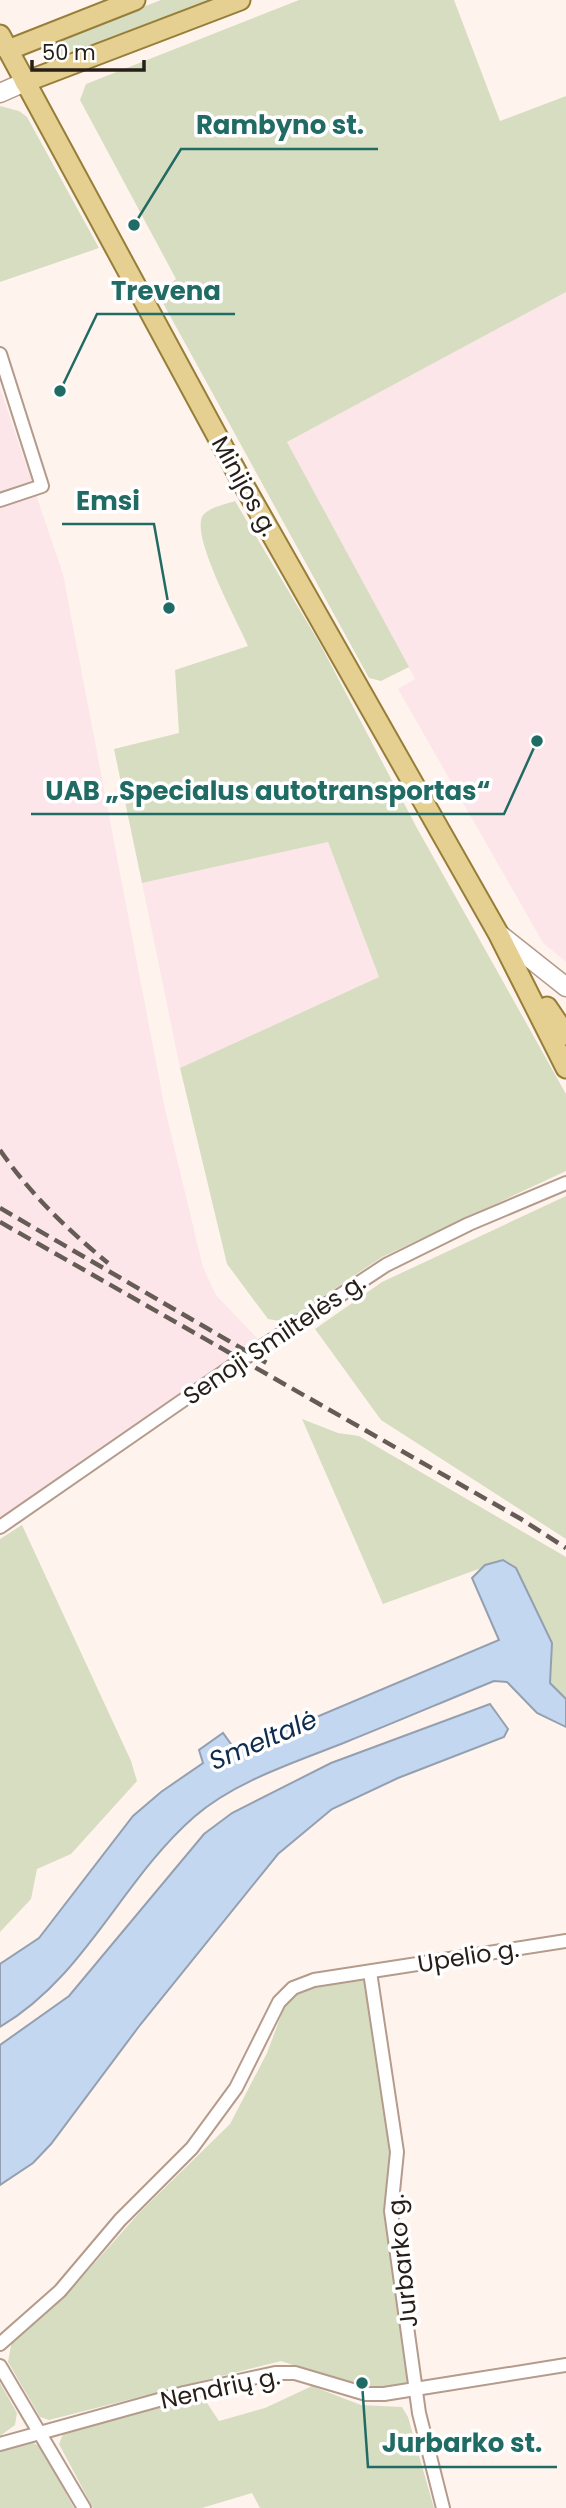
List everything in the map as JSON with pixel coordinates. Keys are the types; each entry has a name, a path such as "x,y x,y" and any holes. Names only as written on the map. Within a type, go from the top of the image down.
{"main road":[{"path":"3,46 135,0"},
{"path":"25,82 240,0"},
{"name":"Minijos g.","path":"3,46 242,482 498,933 566,1068"},
{"name":"Minijos g.","path":"498,933 566,1035"}],"street":[{"path":"0,93 25,82"},
{"path":"0,354 42,486 0,500"},
{"path":"498,933 566,987"},
{"name":"Senoji Smiltelės g.","path":"0,1527 223,1372 386,1265 469,1224 566,1183"},
{"name":"Upelio g.","path":"0,2344 60,2291 120,2220 192,2148 236,2088 279,2002 293,1989 314,1980 566,1941"},
{"name":"Jurbarko g.","path":"370,1972 397,2152 391,2211 418,2390 419,2413 443,2508"},
{"name":"Nendrių g.","path":"0,2444 184,2393 275,2372 316,2377 366,2394 418,2390 566,2365"},
{"path":"0,2366 84,2508"}],"shaded area":[{"path":"566,292 566,962 543,943 398,689 415,679 287,442"},
{"path":"0,388 63,574 165,1109 203,1267 216,1295 258,1339 256,1343 0,1518"},
{"path":"328,842 379,977 180,1068 142,883"}],"green space":[{"path":"161,0 216,0 60,60 47,56 50,46 58,40"},
{"path":"299,0 454,0 500,121 566,96 566,292 287,442 409,667 381,681 369,678 158,294 176,279 80,100 86,84"},
{"path":"0,106 19,111 27,117 99,248 0,282"},
{"path":"235,501 320,644 417,828 566,1094 566,1171 382,1257 285,1322 268,1319 227,1264 180,1068 379,977 328,842 142,883 114,749 179,733 175,670 248,646 202,539 201,524 204,514"},
{"path":"566,1196 566,1539 381,1420 315,1329 382,1282"},
{"path":"302,1419 338,1433 359,1436 566,1557 566,1699 550,1683 552,1643 516,1568 503,1560 383,1604"},
{"path":"22,1525 131,1761 137,1781 71,1854 37,1869 31,1899 0,1932 0,1539"},
{"path":"365,1977 391,2158 386,2192 410,2376 406,2383 376,2388 359,2387 281,2361 49,2420 40,2417 8,2362 12,2340 68,2293 140,2212 230,2124 267,2053 288,1997 314,1984"},
{"path":"0,2383 17,2413 15,2425 0,2436"},
{"path":"312,2386 361,2405 402,2407 408,2417 434,2508 260,2508 252,2493 202,2508 93,2508 59,2444 63,2434 193,2398 207,2403 219,2421 265,2408"},
{"path":"33,2443 40,2446 74,2508 0,2508 0,2452"}],"water":[{"name":"Smeltalė","path":"503,1560 516,1568 552,1643 550,1683 566,1699 566,1727 537,1713 507,1682 494,1681 287,1765 228,1793 194,1817 168,1842 56,1982 30,2006 0,2027 0,1964 39,1938 133,1816 161,1792 203,1763 199,1750 223,1733 236,1751 499,1640 472,1578 485,1565"},
{"path":"490,1704 508,1729 504,1737 398,1778 332,1809 278,1854 140,2025 51,2144 33,2163 0,2185 0,2045 69,1996 204,1834 232,1813 331,1763"}],"railway":[{"path":"0,1150 50,1210 108,1263"},
{"path":"0,1208 272,1366"},
{"path":"0,1222 521,1519 566,1548"}],"place":[{"name":"Rambyno st.","path":"134,225"},
{"name":"Trevena","path":"60,391"},
{"name":"Emsi","path":"169,608"},
{"name":"UAB „Specialus autotransportas“","path":"537,741"},
{"name":"Jurbarko st.","path":"362,2383"}]}
